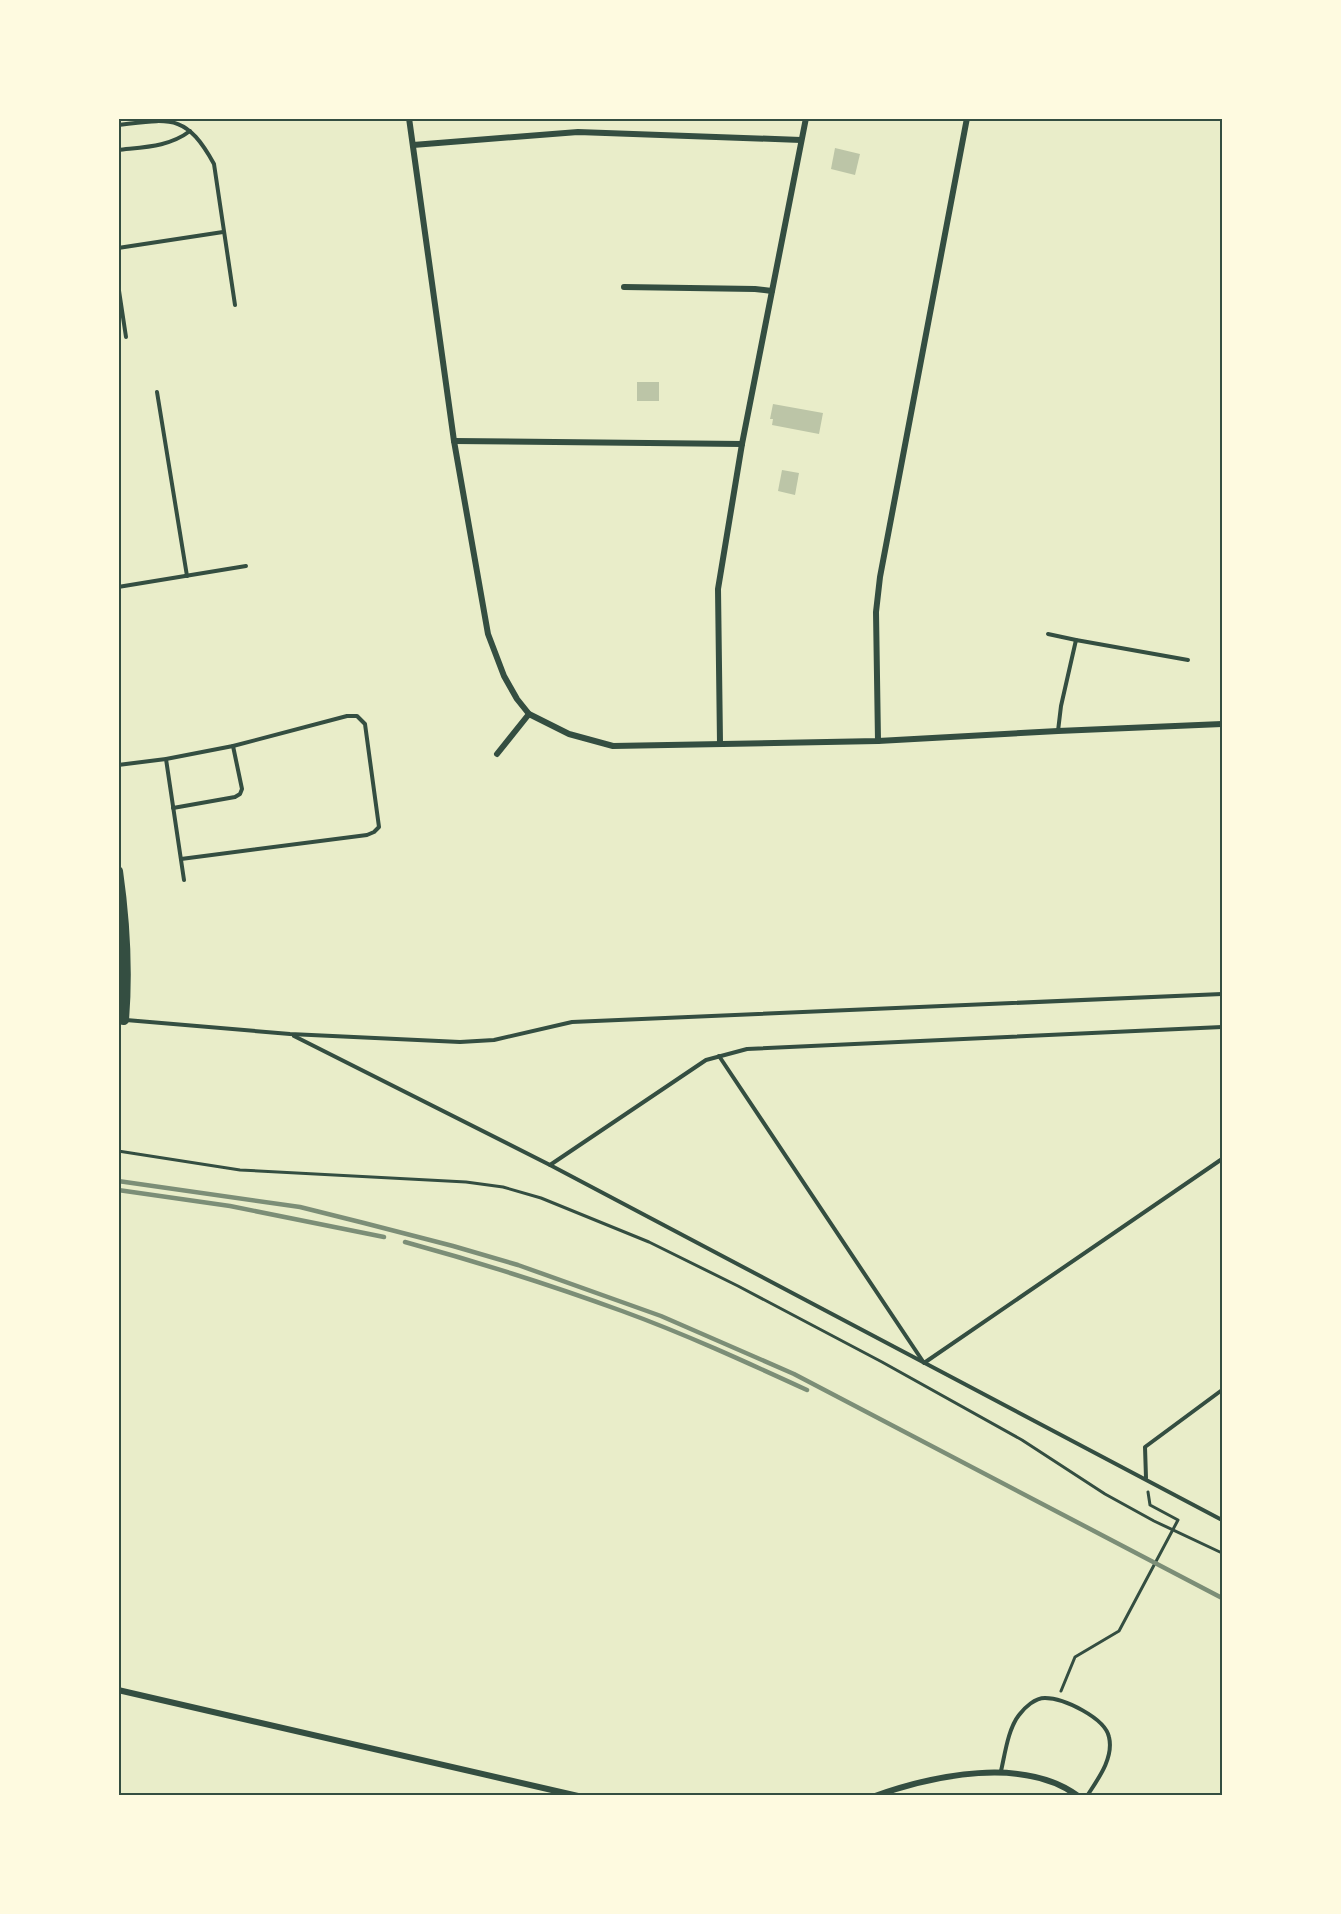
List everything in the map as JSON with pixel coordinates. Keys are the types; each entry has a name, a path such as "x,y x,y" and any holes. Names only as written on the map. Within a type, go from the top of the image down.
{"street":[{"path":"409,118 454,441 492,648 504,676 529,714 569,734 613,746 878,741 1222,724"},
{"path":"720,743 718,589 742,444 806,118"},
{"path":"878,741 876,612 880,577 967,118"},
{"path":"413,145 578,132 801,140"},
{"path":"624,287 772,291"},
{"path":"454,441 742,444"},
{"path":"497,754 529,714"},
{"path":"118,871 125,940 121,1019"},
{"path":"118,1690 578,1796"},
{"path":"875,1796 896,1788 934,1780 1001,1771 1065,1786 1078,1796"}],"lane":[{"path":"118,125 163,119 177,123 190,131 203,145 214,164 235,304"},
{"path":"118,150 168,144 180,139 190,131"},
{"path":"118,248 223,232"},
{"path":"118,284 126,337"},
{"path":"157,392 187,576"},
{"path":"118,587 246,566"},
{"path":"1048,634 1188,660"},
{"path":"1058,731 1061,706 1076,640"},
{"path":"118,765 233,746 347,716 357,716 365,724 379,827 374,832 367,835 181,859"},
{"path":"173,808 235,797 240,794 242,789 233,746"},
{"path":"165,759 184,880"},
{"path":"121,1019 290,1034 460,1042 494,1040 572,1022 1222,994"},
{"path":"550,1165 706,1060 747,1049 1222,1027"},
{"path":"290,1034 550,1165 1222,1520"},
{"path":"720,1056 924,1363"},
{"path":"924,1363 1222,1159"},
{"path":"1146,1479 1145,1447 1222,1390"},
{"path":"1001,1771 1018,1715 1032,1702 1044,1698 1057,1700 1083,1710 1102,1724 1109,1737 1108,1757 1101,1774 1087,1796"}],"path":[{"path":"118,1151 240,1170 466,1182 503,1187 541,1198 649,1242 738,1286 882,1362 1012,1435 1105,1494 1154,1521 1222,1553"},
{"path":"1057,1700 1075,1658 1119,1631 1178,1520 1150,1505"}],"building":[{"path":"835,148 860,154 855,175 831,169"},
{"path":"637,382 659,382 659,401 637,401"},
{"path":"773,404 823,413 819,434 772,425 773,419 770,419"},
{"path":"782,470 799,473 795,495 778,491"}],"railway":[{"path":"118,1181 300,1207 518,1265 661,1316 794,1374 1222,1598"},
{"path":"118,1190 230,1206 384,1237"},
{"path":"405,1242 514,1274 622,1311 807,1390"}]}
